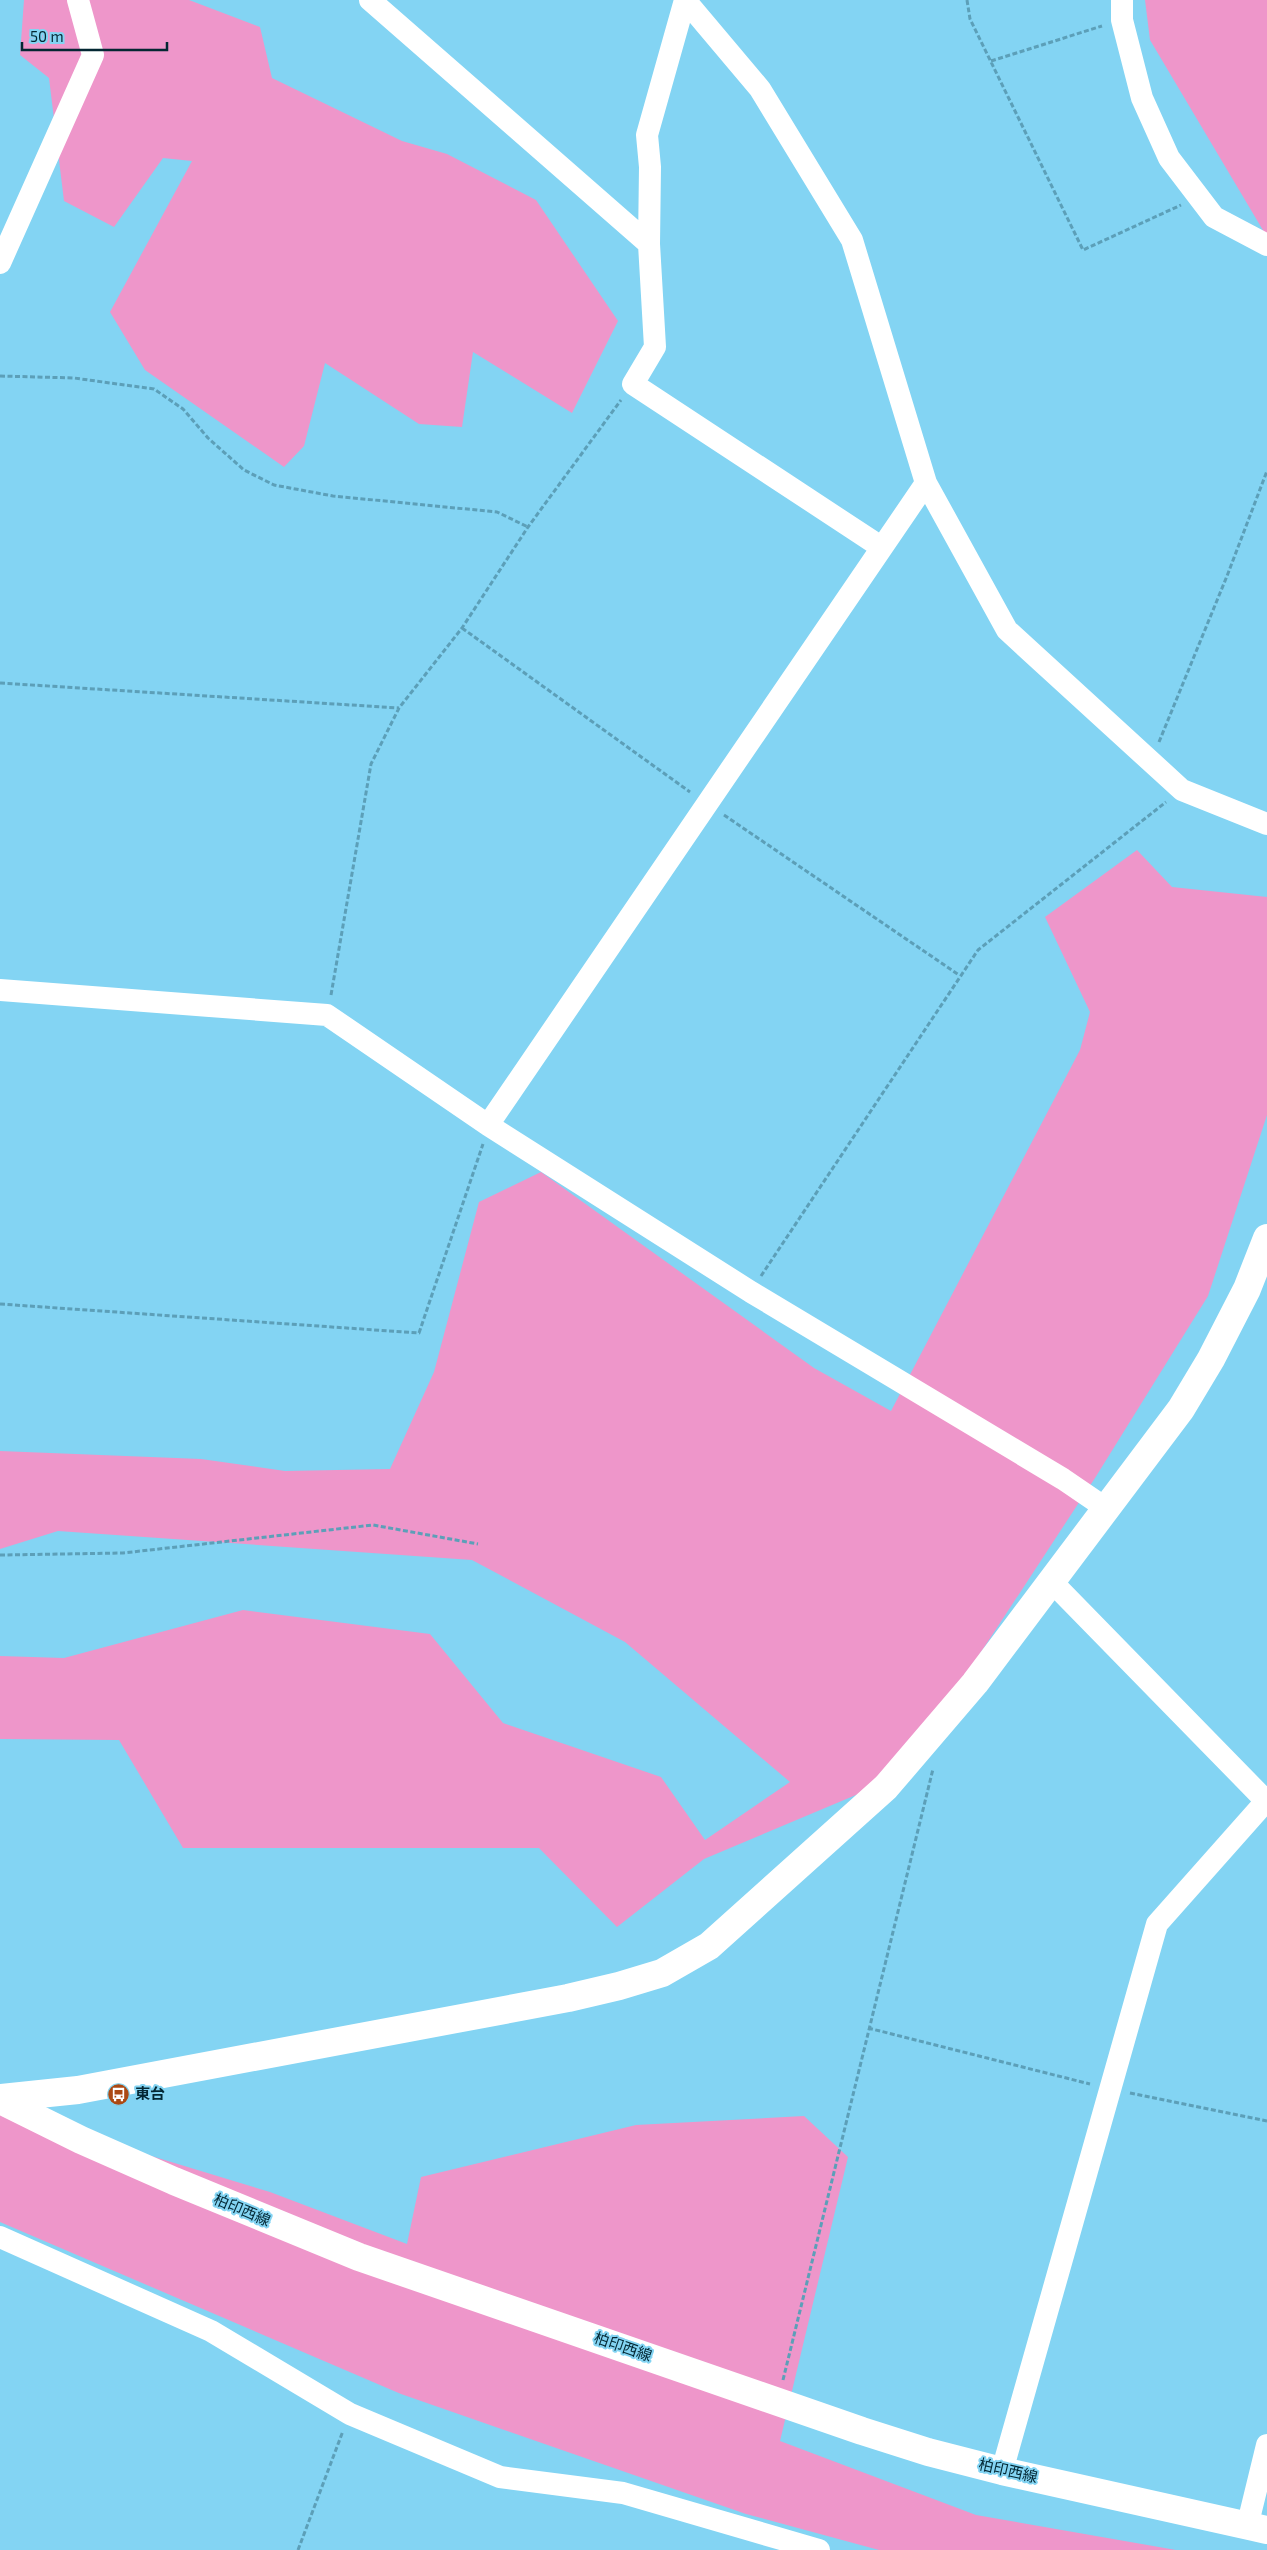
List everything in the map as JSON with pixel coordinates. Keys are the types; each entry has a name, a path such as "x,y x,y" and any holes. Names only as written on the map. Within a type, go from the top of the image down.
{"street":[{"path":"0,263 93,55 78,0"},
{"path":"370,0 649,244"},
{"path":"685,0 647,135 650,167 649,244 655,347 633,384 881,546"},
{"path":"685,0 760,89 852,240 926,483 1008,630 1182,790 1267,824"},
{"path":"1122,10 1142,98 1169,158 1214,217 1267,245"},
{"path":"488,1124 881,546 926,483"},
{"path":"0,990 327,1015 488,1124 751,1292 1063,1479 1107,1508"},
{"path":"0,2099 78,2090 568,1998 619,1986 662,1973 708,1946 886,1787 976,1683 1181,1409 1211,1359 1247,1289 1267,1238"},
{"path":"1002,2470 1157,1924 1267,1801 1051,1581"},
{"name":"柏印西線","path":"0,2099 81,2140 165,2177 359,2257 881,2437 1002,2470 1257,2528"},
{"path":"0,2237 210,2331 350,2414 500,2477 623,2493 819,2550"},
{"path":"1257,2528 1267,2445"}],"path":[{"path":"967,0 970,19 1083,250 1198,197"},
{"path":"991,61 1122,10"},
{"path":"0,376 74,378 154,388 183,408 208,438 244,470 274,485 333,496 497,512 528,527"},
{"path":"327,1015 371,764 399,708 462,628 528,527 633,384"},
{"path":"1151,761 1227,576 1267,470"},
{"path":"0,683 399,708"},
{"path":"751,1292 978,950 1182,790"},
{"path":"0,1304 419,1333 488,1124"},
{"path":"0,1554 123,1553 373,1525 478,1544"},
{"path":"778,2401 936,1755 931,1737"},
{"path":"868,2028 1110,2089 1267,2120"},
{"path":"298,2550 350,2414"}],"shaded area":[{"path":"24,0 189,0 260,27 272,78 402,141 447,154 536,200 618,321 572,413 473,352 462,427 419,424 325,363 304,446 284,467 145,370 110,312 192,161 163,158 114,227 64,201 49,78 20,55"},
{"path":"1145,0 1267,0 1267,237 1150,40"},
{"path":"1137,850 1172,887 1267,897 1267,1115 1208,1296 1095,1478 947,1704 863,1792 704,1859 617,1927 539,1848 183,1848 119,1740 0,1739 0,1656 64,1658 243,1610 430,1634 503,1723 661,1777 705,1840 790,1782 625,1642 472,1560 58,1531 0,1549 0,1451 201,1459 285,1471 390,1469 434,1372 479,1202 541,1172 814,1368 891,1411 1080,1050 1090,1012 1045,917"},
{"path":"0,2110 270,2192 407,2244 421,2177 636,2125 804,2116 848,2157 780,2441 976,2515 1176,2550 879,2550 746,2514 401,2394 0,2222"}],"place":[{"name":"東台","path":"119,2094"}]}
